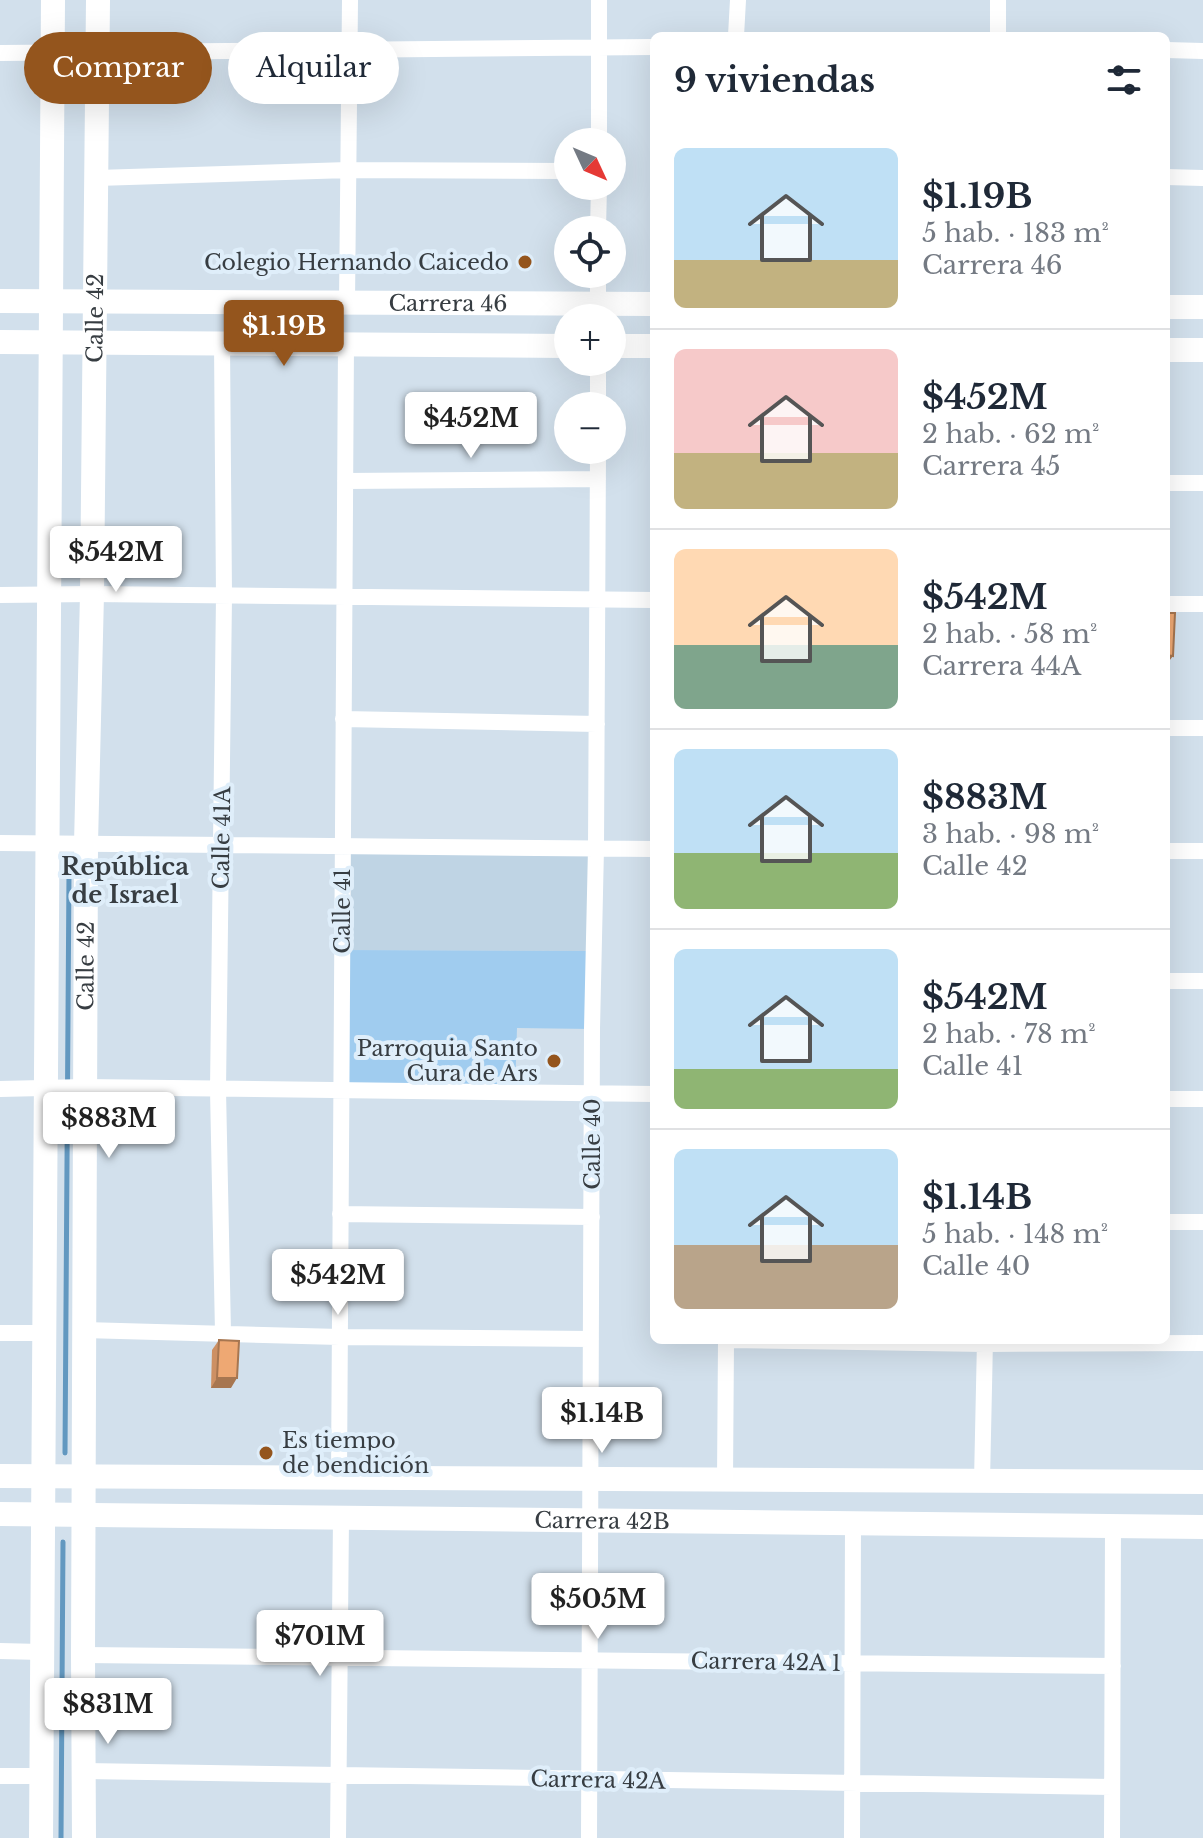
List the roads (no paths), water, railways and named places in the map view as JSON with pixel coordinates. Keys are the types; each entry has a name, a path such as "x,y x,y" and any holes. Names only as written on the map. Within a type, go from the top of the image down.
{"street":[{"name":"Calle 42","path":"53,0 53,32"},
{"name":"Calle 42","path":"98,0 98,32"},
{"path":"349,32 350,0"},
{"path":"599,0 599,128"},
{"path":"736,32 738,0"},
{"path":"998,0 998,32"},
{"path":"399,49 650,47"},
{"path":"1170,50 1203,51"},
{"path":"0,53 24,53"},
{"name":"Calle 42","path":"41,1838 42,1514 49,1089 46,843 52,104"},
{"name":"Calle 42","path":"84,1838 82,1088 98,104"},
{"path":"347,303 349,104"},
{"path":"97,178 348,170 554,171"},
{"path":"1170,177 1203,178"},
{"name":"Carrera 46","path":"0,301 347,303 554,310"},
{"name":"Carrera 46","path":"626,308 650,304"},
{"path":"1170,307 1203,307"},
{"name":"Carrera 46","path":"0,342 554,346"},
{"name":"Calle 41A","path":"222,343 224,596 218,1090 223,1332"},
{"name":"Calle 41","path":"339,1478 346,344"},
{"path":"626,346 650,346"},
{"path":"1170,350 1203,350"},
{"name":"Calle 40","path":"589,1838 598,464"},
{"path":"345,481 598,479"},
{"path":"1170,483 1203,483"},
{"path":"0,595 650,600"},
{"path":"1170,604 1203,604"},
{"path":"343,719 597,724"},
{"path":"1170,728 1203,728"},
{"path":"0,843 650,849"},
{"path":"1170,851 1203,851"},
{"path":"1170,981 1203,981"},
{"path":"0,1089 650,1094"},
{"path":"1170,1099 1203,1099"},
{"path":"340,1214 592,1217"},
{"path":"1170,1222 1203,1222"},
{"path":"84,1330 340,1337 591,1339"},
{"path":"0,1333 44,1333"},
{"path":"1170,1343 1203,1343"},
{"path":"725,1480 728,1344"},
{"path":"982,1481 985,1344"},
{"name":"Carrera 42B","path":"0,1476 1203,1482"},
{"name":"Carrera 42B","path":"0,1514 1203,1527"},
{"path":"338,1838 341,1517"},
{"path":"852,1838 853,1523"},
{"path":"1112,1838 1113,1526"},
{"path":"0,1651 41,1652"},
{"name":"Carrera 42A 1","path":"83,1655 1113,1666"},
{"name":"Carrera 42A","path":"85,1771 1112,1787"},
{"path":"0,1776 41,1776"}],"waterway":[{"path":"65,1453 69,872"},
{"path":"61,1838 63,1542"}],"place":[{"name":"Colegio Hernando Caicedo","path":"525,262"},
{"name":"Parroquia Santo Cura de Ars","path":"554,1061"},
{"name":"Es tiempo de bendición","path":"266,1453"}],"district":[{"name":"República de Israel","path":"125,880"}]}
